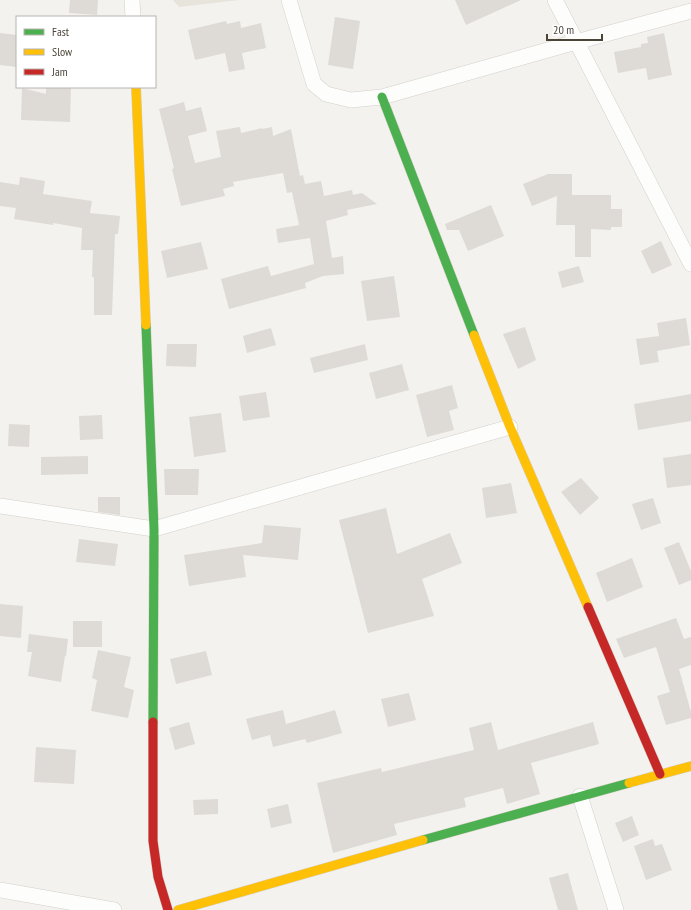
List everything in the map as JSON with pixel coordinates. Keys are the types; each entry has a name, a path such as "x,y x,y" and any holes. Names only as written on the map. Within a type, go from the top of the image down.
{"street":[{"path":"132,0 133,16"},
{"path":"289,0 314,84 326,94 351,100 382,97 691,11"},
{"path":"555,0 691,264"},
{"path":"136,88 154,529 153,841 158,877 168,910"},
{"path":"382,97 510,427 660,774"},
{"path":"0,506 154,529 510,427"},
{"path":"178,910 691,766"},
{"path":"580,796 616,910"},
{"path":"0,890 114,910"}],"shaded area":[{"path":"173,0 240,0 179,7"}],"building":[{"path":"70,0 98,0 97,15 69,13"},
{"path":"455,0 521,0 466,25"},
{"path":"335,17 360,21 353,69 328,65"},
{"path":"226,21 227,24 240,21 241,28 261,23 266,48 242,53 245,69 229,72 225,53 195,60 188,30"},
{"path":"0,33 16,35 16,67 0,65"},
{"path":"664,33 672,75 648,80 646,68 618,73 614,52 641,47 641,44 648,43 647,37"},
{"path":"22,88 46,94 46,88 71,88 70,122 21,120"},
{"path":"184,102 186,111 201,107 207,131 188,136 195,163 221,157 216,131 240,127 241,133 272,127 273,136 291,129 300,176 303,175 305,184 321,181 324,196 352,190 353,195 362,193 377,204 347,210 348,215 326,221 332,258 343,256 344,274 323,276 305,283 306,288 229,309 221,279 268,266 271,276 314,264 310,238 278,243 276,229 299,225 292,192 287,193 283,173 233,182 234,186 223,189 225,196 181,206 172,169 174,168 159,109"},
{"path":"548,174 572,174 572,195 611,195 611,209 622,209 622,227 611,227 611,230 591,229 591,257 575,257 575,225 556,225 557,196 532,206 523,184"},
{"path":"20,177 45,181 43,194 92,201 90,213 120,216 118,234 115,234 112,315 94,315 94,277 92,277 93,250 81,250 82,228 14,219 16,208 0,206 0,182 19,185"},
{"path":"491,205 504,236 468,251 459,230 447,230 445,224"},
{"path":"661,241 672,265 652,274 641,251"},
{"path":"201,242 208,269 167,278 161,251"},
{"path":"579,266 584,282 562,288 558,272"},
{"path":"394,276 400,317 367,321 361,281"},
{"path":"686,318 690,345 657,351 659,362 640,365 636,339 659,336 657,323"},
{"path":"525,327 536,360 518,369 503,334"},
{"path":"271,328 276,345 247,353 243,336"},
{"path":"167,344 197,344 196,367 166,366"},
{"path":"365,344 368,360 314,373 310,358"},
{"path":"402,364 409,390 376,399 369,373"},
{"path":"452,385 458,408 449,411 454,430 427,437 416,395"},
{"path":"266,392 270,417 243,421 239,396"},
{"path":"691,394 691,421 638,430 634,404"},
{"path":"221,413 226,452 194,457 189,417"},
{"path":"102,415 103,439 80,440 79,416"},
{"path":"9,424 30,425 29,447 8,446"},
{"path":"691,454 691,485 667,488 663,458"},
{"path":"88,456 88,474 41,475 41,457"},
{"path":"164,469 199,469 198,495 165,495"},
{"path":"581,478 599,498 580,515 561,492"},
{"path":"511,483 517,513 486,518 482,488"},
{"path":"98,497 120,497 120,515 98,512"},
{"path":"653,498 661,523 641,530 632,504"},
{"path":"386,508 397,554 450,533 462,563 422,579 434,616 368,633 339,520"},
{"path":"264,525 301,528 298,560 243,555 246,577 189,586 184,555 262,543"},
{"path":"79,539 118,544 115,566 76,562"},
{"path":"679,542 691,571 691,580 679,585 664,548"},
{"path":"632,558 643,587 607,602 596,573"},
{"path":"0,604 23,606 21,638 0,636"},
{"path":"676,618 684,639 691,637 691,665 679,669 691,712 691,718 666,725 657,696 670,692 656,647 624,658 616,639"},
{"path":"73,621 102,621 102,647 73,647"},
{"path":"29,634 68,639 61,682 28,676 32,652 27,652"},
{"path":"98,650 131,657 124,687 134,690 128,718 91,711 97,680 92,678"},
{"path":"206,651 212,675 176,684 170,659"},
{"path":"409,693 416,720 388,727 381,699"},
{"path":"283,710 286,724 335,710 342,733 307,743 305,739 273,747 270,735 252,740 246,719"},
{"path":"189,722 195,744 175,750 169,728"},
{"path":"491,722 498,750 593,722 599,744 531,763 540,794 507,804 503,788 464,798 466,807 394,824 397,835 333,853 317,783 381,768 382,772 474,750 469,728"},
{"path":"36,747 76,750 74,784 34,782"},
{"path":"218,799 218,814 194,815 193,800"},
{"path":"288,804 292,823 271,828 267,809"},
{"path":"632,816 639,835 623,842 615,823"},
{"path":"653,839 655,846 662,844 672,870 646,880 634,846"},
{"path":"568,873 578,910 558,910 549,878"}],"traffic: fast":[{"path":"382,97 474,335"},
{"path":"146,325 154,529 153,722"},
{"path":"423,840 629,783"}],"traffic: slow":[{"path":"136,88 146,325"},
{"path":"474,335 510,427 588,607"},
{"path":"629,783 691,766"},
{"path":"178,910 423,840"}],"traffic: jam":[{"path":"588,607 660,774"},
{"path":"153,722 153,841 158,877 168,910"}]}
